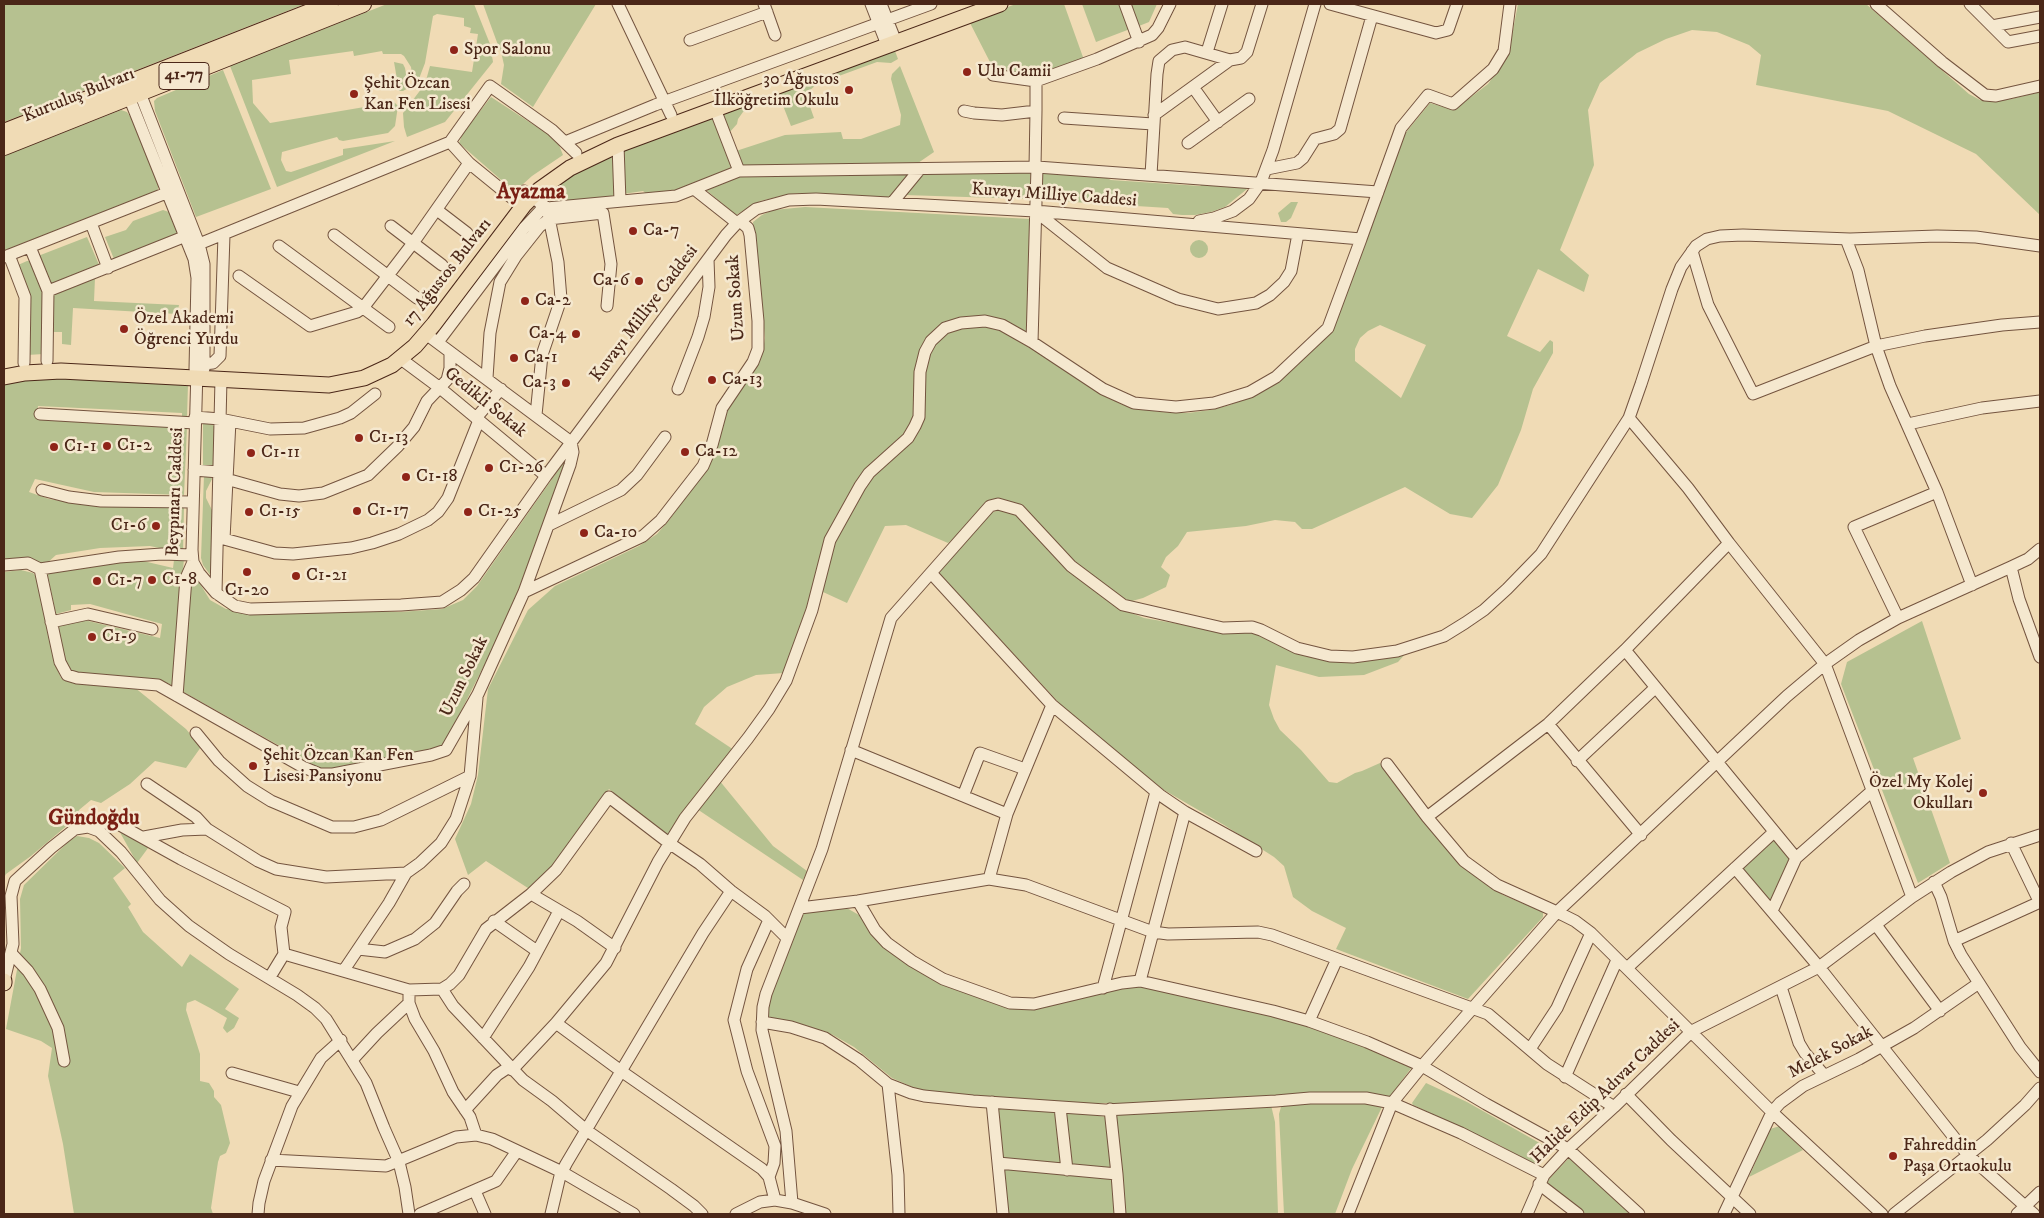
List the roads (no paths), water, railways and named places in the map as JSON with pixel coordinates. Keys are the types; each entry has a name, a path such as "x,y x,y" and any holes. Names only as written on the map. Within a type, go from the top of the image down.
{"highway":[{"name":"Kurtuluş Bulvarı","path":"4,132 330,4"},
{"name":"Kurtuluş Bulvarı","path":"4,147 363,4"}],"main road":[{"name":"17 Ağustos Bulvarı","path":"4,367 46,361 330,375 357,370 380,361 394,352 425,320 524,199 557,165 667,109 974,4"},
{"name":"17 Ağustos Bulvarı","path":"4,376 44,371 199,370 222,379 310,384 337,384 369,377 401,359 432,338 524,199 570,168 618,145 715,109 887,33 1000,4"}],"street":[{"path":"565,142 667,109 618,4"},
{"path":"871,4 887,33"},
{"path":"881,4 887,33"},
{"path":"887,33 931,4"},
{"path":"1125,4 1139,42"},
{"path":"993,74 1036,81 1139,42 1156,31 1170,4"},
{"path":"1206,52 1222,4"},
{"path":"1064,118 1154,119 1230,60 1241,58 1247,52 1262,4"},
{"path":"1188,224 1233,211 1249,198 1261,182 1267,169 1315,4"},
{"path":"1330,4 1370,11 1432,33 1441,33 1448,30 1451,26 1457,4"},
{"path":"466,1110 496,1075 510,1068 556,1023 599,973 615,948 669,843 685,818 764,716 786,681 812,610 830,540 869,473 908,438 915,426 918,417 920,372 925,352 931,341 945,328 961,323 986,321 1002,325 1032,342 1103,389 1134,403 1161,406 1214,404 1250,392 1276,377 1328,328 1362,239 1398,133 1422,100 1428,95 1453,104 1481,81 1500,60 1504,51 1510,4"},
{"path":"1876,4 1942,62 1985,95 1996,96 2040,86"},
{"path":"1970,4 2008,42 2040,36"},
{"path":"690,40 766,8 775,34"},
{"path":"1267,169 1297,163 1303,158 1315,139 1334,134 1340,129 1370,11"},
{"path":"1992,26 2040,16"},
{"path":"1151,175 1158,66 1162,58 1172,50 1192,48 1230,60"},
{"path":"1032,342 1036,81"},
{"path":"199,244 450,142 490,86 552,130 576,154"},
{"path":"1193,87 1218,122"},
{"path":"134,95 173,190 199,244 206,276 199,370"},
{"path":"1188,143 1250,99"},
{"path":"715,109 739,172"},
{"path":"964,110 974,113 1002,115 1036,110"},
{"path":"450,142 469,163 548,214 620,201 676,196 739,172 1036,167 1378,192"},
{"path":"618,145 620,201"},
{"path":"239,276 310,326 350,315 363,308 387,274 413,243 469,163"},
{"path":"892,203 920,169"},
{"path":"694,188 739,222"},
{"path":"24,363 25,297 7,256 173,190"},
{"path":"173,190 196,271 199,370"},
{"name":"Kuvayı Milliye Caddesi","path":"216,594 235,606 250,609 401,605 442,602 455,595 474,578 546,476 726,235 739,222 761,207 789,200 816,199 892,203 1035,211 1362,239"},
{"path":"436,210 467,233"},
{"path":"432,338 540,211 548,214 602,213 611,264 607,306"},
{"path":"1035,211 1107,268 1178,299 1218,309 1231,309 1256,303 1270,295 1291,272 1298,234"},
{"path":"487,378 490,332 500,282 516,256 548,214"},
{"path":"536,415 542,355 560,301 558,262 548,214"},
{"name":"Uzun Sokak","path":"40,569 60,662 67,675 77,678 153,684 178,696 313,772 327,774 441,753 449,748 478,694 524,592 643,536 661,520 703,466 712,445 722,408 753,362 758,349 758,322 750,235 748,228 739,222"},
{"path":"90,223 108,268"},
{"path":"391,226 442,265"},
{"path":"199,370 220,356 224,234"},
{"path":"334,235 417,298"},
{"path":"48,291 186,236"},
{"path":"784,1201 786,1131 763,1041 762,1022 766,994 822,849 891,618 990,506 1006,505 1019,510 1071,566 1123,604 1223,628 1252,627 1297,648 1330,656 1353,657 1398,651 1444,636 1484,610 1526,570 1552,536 1629,418 1672,289 1681,267 1696,246 1720,236 1846,239 1937,236 1976,237 2040,246"},
{"path":"1846,239 1858,270 1876,346 1890,386 1937,492 1972,586"},
{"path":"279,246 389,327"},
{"path":"30,247 48,291 46,361"},
{"path":"1692,251 1708,305 1753,394 1876,346 1925,336 2002,325 2040,322"},
{"path":"678,389 704,317 709,288 708,259"},
{"name":"Gedikli Sokak","path":"432,338 571,442"},
{"path":"194,470 222,476 280,494 299,496 323,493 360,479 373,472 420,419 427,400 440,388 450,372 450,352"},
{"name":"Gedikli Sokak","path":"401,359 440,388 546,476"},
{"name":"Beypınarı Caddesi","path":"178,696 186,578 193,558 195,420 199,370"},
{"path":"216,594 225,420 222,379"},
{"path":"222,476 224,539 282,554 324,552 362,546 383,540 415,527 438,512 455,482 477,419 501,389"},
{"path":"40,414 225,420 270,429 313,427 331,422 350,413 375,394"},
{"path":"1908,424 1982,408 2040,401"},
{"path":"1629,418 1688,488 1825,664 1912,897"},
{"path":"549,525 621,490 637,475 665,437"},
{"path":"524,592 573,457 571,442"},
{"path":"42,490 69,497 101,501 193,502"},
{"path":"1898,618 1854,527 1937,492"},
{"path":"1427,817 1548,724 1625,650 1729,542"},
{"path":"1348,1214 1392,1103 1422,1066 1558,912 1796,688 1825,664 1859,640 1898,618 2028,559 2040,549"},
{"path":"4,565 28,563 40,569 119,557 162,554 193,558 199,573 216,594"},
{"path":"2011,567 2019,599 2040,656"},
{"path":"931,573 1052,705 1156,792 1185,812 1256,851"},
{"path":"51,622 88,614 152,629"},
{"path":"1625,650 1796,858"},
{"path":"1577,761 1655,688"},
{"path":"344,970 389,903 406,873 425,859 448,834 460,809 470,776 478,694"},
{"path":"989,878 1007,814 1052,705"},
{"path":"1548,724 1577,761 1641,835"},
{"path":"196,734 219,761 247,786 272,801 332,827 354,827 381,820 470,776"},
{"path":"851,750 1007,814"},
{"path":"964,796 980,753 1025,769"},
{"path":"1387,764 1427,817 1464,861 1479,873 1513,894 1558,912 1575,921 1591,933 1772,1112 1882,1214"},
{"path":"147,784 196,817 207,829 258,861 285,872 326,877 406,873"},
{"path":"1772,911 1796,858 1872,791"},
{"path":"1103,988 1156,792"},
{"path":"284,954 409,990 442,989 459,975 482,934 494,921 531,894 556,870 609,797 700,864 769,920 787,938"},
{"path":"1140,981 1185,812"},
{"path":"93,828 101,822 114,822 286,912 281,927 284,954 270,978"},
{"path":"4,982 13,935 11,896 15,881 69,832 81,827 93,828 106,836 160,900 189,926 321,1013 341,1040 366,1082 400,1162 406,1187 409,1214"},
{"path":"144,837 182,830 207,829"},
{"path":"1627,968 1774,832"},
{"name":"Halide Edip Adıvar Caddesi","path":"1526,1214 1541,1179 1568,1149 1692,1031 1820,967 1934,882 1982,855 2011,843 2040,835"},
{"path":"1954,942 2040,902 2011,843"},
{"path":"1735,868 1820,967 1968,1155 2021,1210 2034,1214"},
{"path":"800,908 858,901 989,878 1026,885 1153,932 1177,934 1258,932 1272,935 1472,1009 1494,1019 1565,1077 1614,1107"},
{"path":"1934,882 1941,897 1954,942 2020,1047 2040,1072"},
{"path":"358,949 385,952 415,939 435,923 464,884"},
{"path":"551,1214 562,1172 620,1072 731,890"},
{"path":"531,894 582,924 615,948"},
{"path":"858,901 875,930 887,943 912,961 943,979 1010,1003 1034,1004 1122,983 1140,981 1273,1011 1367,1042 1422,1066 1568,1149 1640,1214"},
{"path":"483,1038 537,951 559,911"},
{"path":"769,920 745,976 734,1020 747,1070 776,1146 774,1163 769,1177"},
{"path":"494,921 537,951"},
{"path":"1876,925 1940,1011"},
{"path":"1530,1049 1557,1008 1591,933"},
{"path":"11,953 35,980 47,1004 61,1039 64,1061"},
{"path":"1308,1021 1337,959"},
{"path":"1565,1077 1617,960"},
{"name":"Melek Sokak","path":"1724,1214 1772,1112 1791,1094 1914,1028 1978,983"},
{"path":"1781,987 1799,1043 1804,1053 1824,1075"},
{"path":"442,989 453,1006 510,1068 586,1130 671,1189 702,1214"},
{"path":"409,990 409,1003 415,1019 434,1051 453,1092 472,1121 476,1135"},
{"path":"353,1059 409,1003"},
{"path":"762,1022 790,1026 825,1038 859,1060 888,1084 924,1096 1110,1109 1338,1097 1366,1098 1392,1103 1462,1134 1541,1179 1578,1214"},
{"path":"556,1023 620,1072 762,1169 784,1201 788,1214"},
{"path":"258,1214 262,1189 299,1092 321,1058 341,1040"},
{"path":"232,1073 299,1092"},
{"path":"888,1084 898,1175 899,1214"},
{"path":"1894,1214 2005,1124 2040,1088"},
{"path":"1626,1094 1671,1140 1750,1214"},
{"path":"992,1102 1003,1214"},
{"path":"1060,1107 1067,1170"},
{"path":"1110,1109 1120,1214"},
{"path":"272,1160 381,1166 400,1162 456,1137 476,1135 492,1139 562,1172 634,1214"},
{"path":"420,1214 475,1191 500,1178 518,1151"},
{"path":"998,1163 1117,1174"},
{"path":"475,1191 485,1214"},
{"path":"2021,1210 2040,1192"},
{"path":"736,1214 760,1202 784,1201 825,1214"}],"place":[{"name":"Spor Salonu","path":"454,50"},
{"name":"Ulu Camii","path":"967,72"},
{"name":"30 Ağustos İlköğretim Okulu","path":"849,90"},
{"name":"Şehit Özcan Kan Fen Lisesi","path":"354,94"},
{"name":"Ca-7","path":"633,231"},
{"name":"Ca-6","path":"639,281"},
{"name":"Ca-2","path":"525,301"},
{"name":"Özel Akademi Öğrenci Yurdu","path":"124,329"},
{"name":"Ca-4","path":"576,334"},
{"name":"Ca-1","path":"514,358"},
{"name":"Ca-13","path":"712,380"},
{"name":"Ca-3","path":"566,383"},
{"name":"C1-13","path":"359,438"},
{"name":"C1-2","path":"107,446"},
{"name":"C1-1","path":"54,447"},
{"name":"Ca-12","path":"685,452"},
{"name":"C1-11","path":"251,453"},
{"name":"C1-26","path":"489,468"},
{"name":"C1-18","path":"406,477"},
{"name":"C1-17","path":"357,511"},
{"name":"C1-15","path":"249,512"},
{"name":"C1-25","path":"468,512"},
{"name":"C1-6","path":"156,526"},
{"name":"Ca-10","path":"584,533"},
{"name":"C1-20","path":"247,572"},
{"name":"C1-21","path":"296,576"},
{"name":"C1-8","path":"152,580"},
{"name":"C1-7","path":"97,581"},
{"name":"C1-9","path":"92,637"},
{"name":"Şehit Özcan Kan Fen Lisesi Pansiyonu","path":"253,766"},
{"name":"Özel My Kolej Okulları","path":"1983,793"},
{"name":"Fahreddin Paşa Ortaokulu","path":"1893,1156"}],"district":[{"name":"Ayazma","path":"531,193"},
{"name":"Gündoğdu","path":"94,819"}]}
